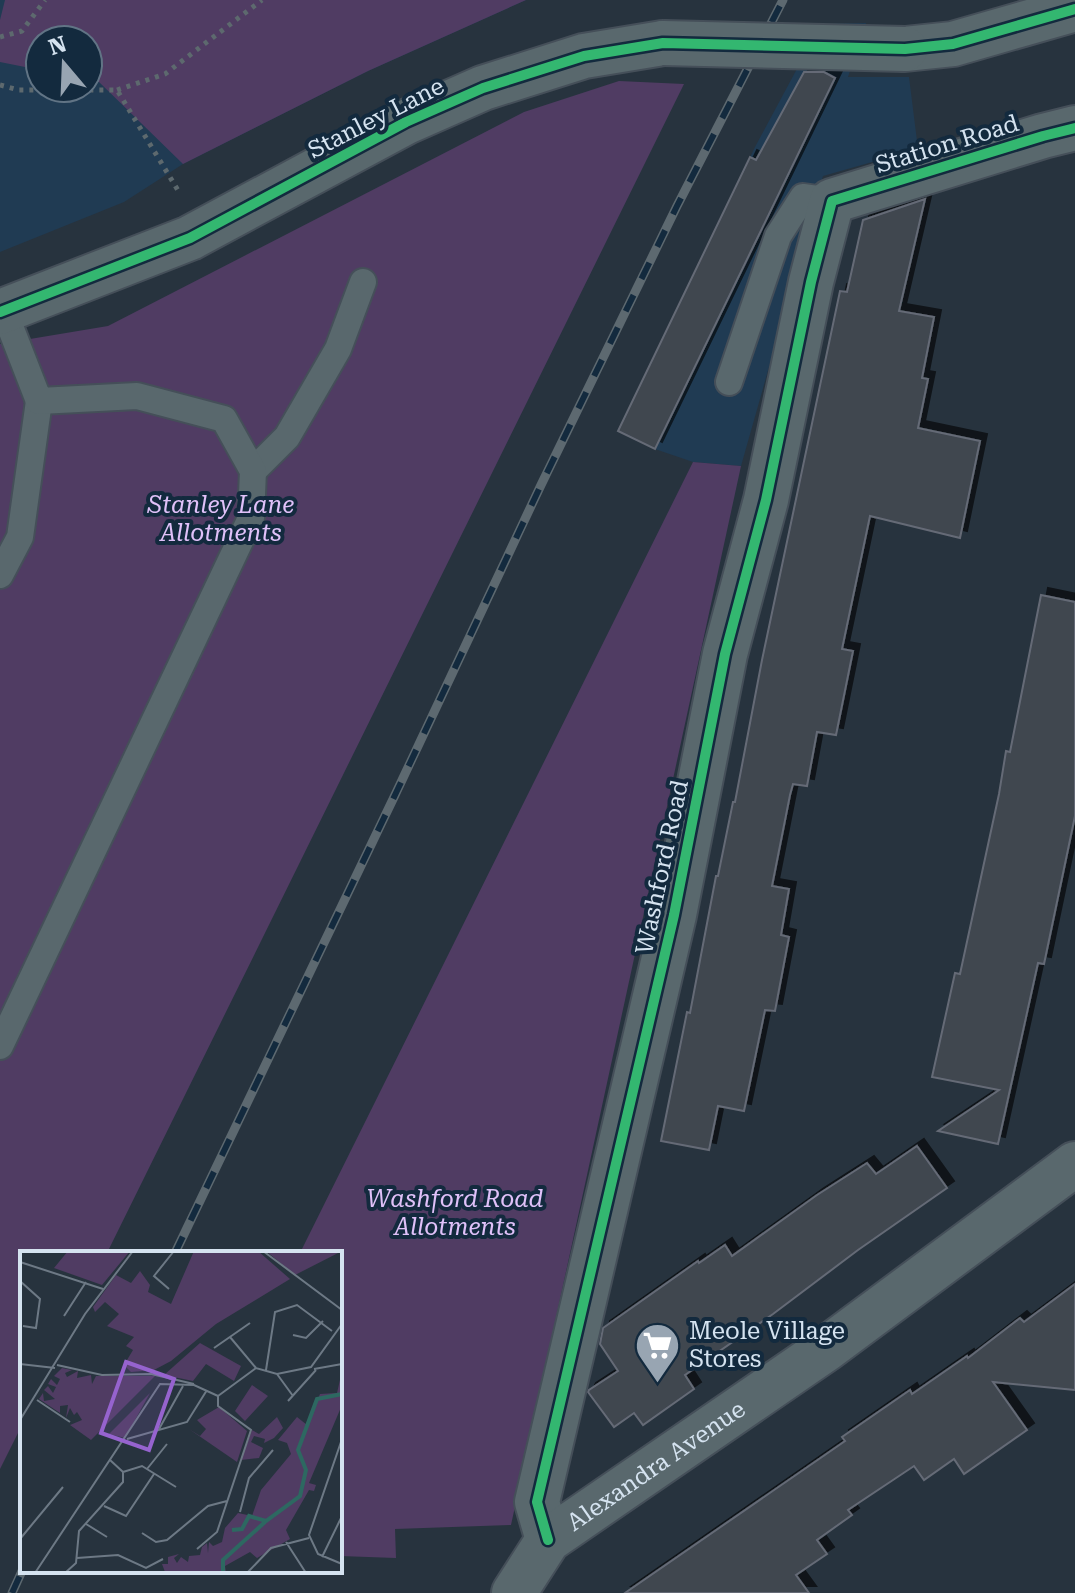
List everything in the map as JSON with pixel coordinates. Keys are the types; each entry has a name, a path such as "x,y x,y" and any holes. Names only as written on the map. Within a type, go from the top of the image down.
{"street":[{"name":"Stanley Lane","path":"2,312 190,238 406,122 483,88 584,56 663,43 905,49 953,44 1075,9"},
{"name":"Station Road","path":"832,201 1075,128"},
{"name":"Washford Road","path":"548,1540 537,1502 674,915 725,654 766,500 811,282 832,201"},
{"name":"Alexandra Avenue","path":"548,1540 826,1349 1075,1164"},
{"path":"514,1593 548,1540"}],"lane":[{"path":"729,382 778,236 803,197 832,201"},
{"path":"253,471 287,437 338,349 363,282"},
{"path":"0,575 20,537 39,401 2,312"},
{"path":"0,1046 251,518 253,471 224,419 137,396 39,401"}],"path":[{"path":"0,37 22,31 45,0"},
{"path":"0,85 19,90 117,90 165,74 262,0"},
{"path":"117,90 203,231"}],"shaded area":[{"path":"0,0 526,0 368,71 183,164 124,202 0,252"},
{"path":"866,23 848,77 909,77 918,149 823,176 741,466 693,462 655,449 618,431 755,147 821,24"}],"green space":[{"path":"5,0 526,0 368,71 183,164 104,87 104,24 24,24 24,67 0,62 0,20"},
{"name":"Stanley Lane Allotments","path":"619,81 684,84 108,1251 20,1251 20,1429 0,1469 0,344 108,326 524,112"},
{"name":"Washford Road Allotments","path":"693,462 741,466 511,1525 395,1529 396,1558 342,1556 342,1251 301,1251"}],"building":[{"path":"804,72 824,72 835,78 655,449 618,431 750,157 756,160"},
{"path":"925,199 899,311 934,317 922,378 928,379 918,428 980,441 960,538 870,516 842,649 853,651 836,735 817,732 807,786 793,784 790,795 772,886 789,889 781,935 789,937 775,1011 765,1010 744,1111 718,1106 709,1150 661,1141 716,876 735,802 840,291 847,292 863,220"},
{"path":"1041,595 1075,602 1075,816 1044,964 1038,963 998,1144 938,1131 999,1090 932,1077 955,973 960,974 1006,751 1010,752"},
{"path":"917,1146 947,1188 685,1375 694,1389 643,1425 634,1413 614,1427 588,1392 618,1371 600,1344 603,1328 725,1245 732,1256 867,1163 876,1174"},
{"path":"1075,1284 1075,1390 993,1382 1027,1430 964,1474 954,1459 924,1480 914,1466 848,1510 852,1515 817,1540 827,1554 796,1575 809,1593 625,1593 845,1441 842,1437 910,1390 912,1394 968,1358 1020,1318 1024,1322"}],"railway":[{"path":"176,1251 541,485 677,206 783,0"},
{"path":"12,1593 21,1573"}],"cycle path":[{"path":"0,312 190,238 406,122 483,88 584,56 663,43 905,49 953,44 1075,9"},
{"path":"548,1540 537,1502 674,915 725,654 766,500 811,282 832,201 1075,128"}],"place":[{"name":"Meole Village Stores","path":"658,1384"}]}
